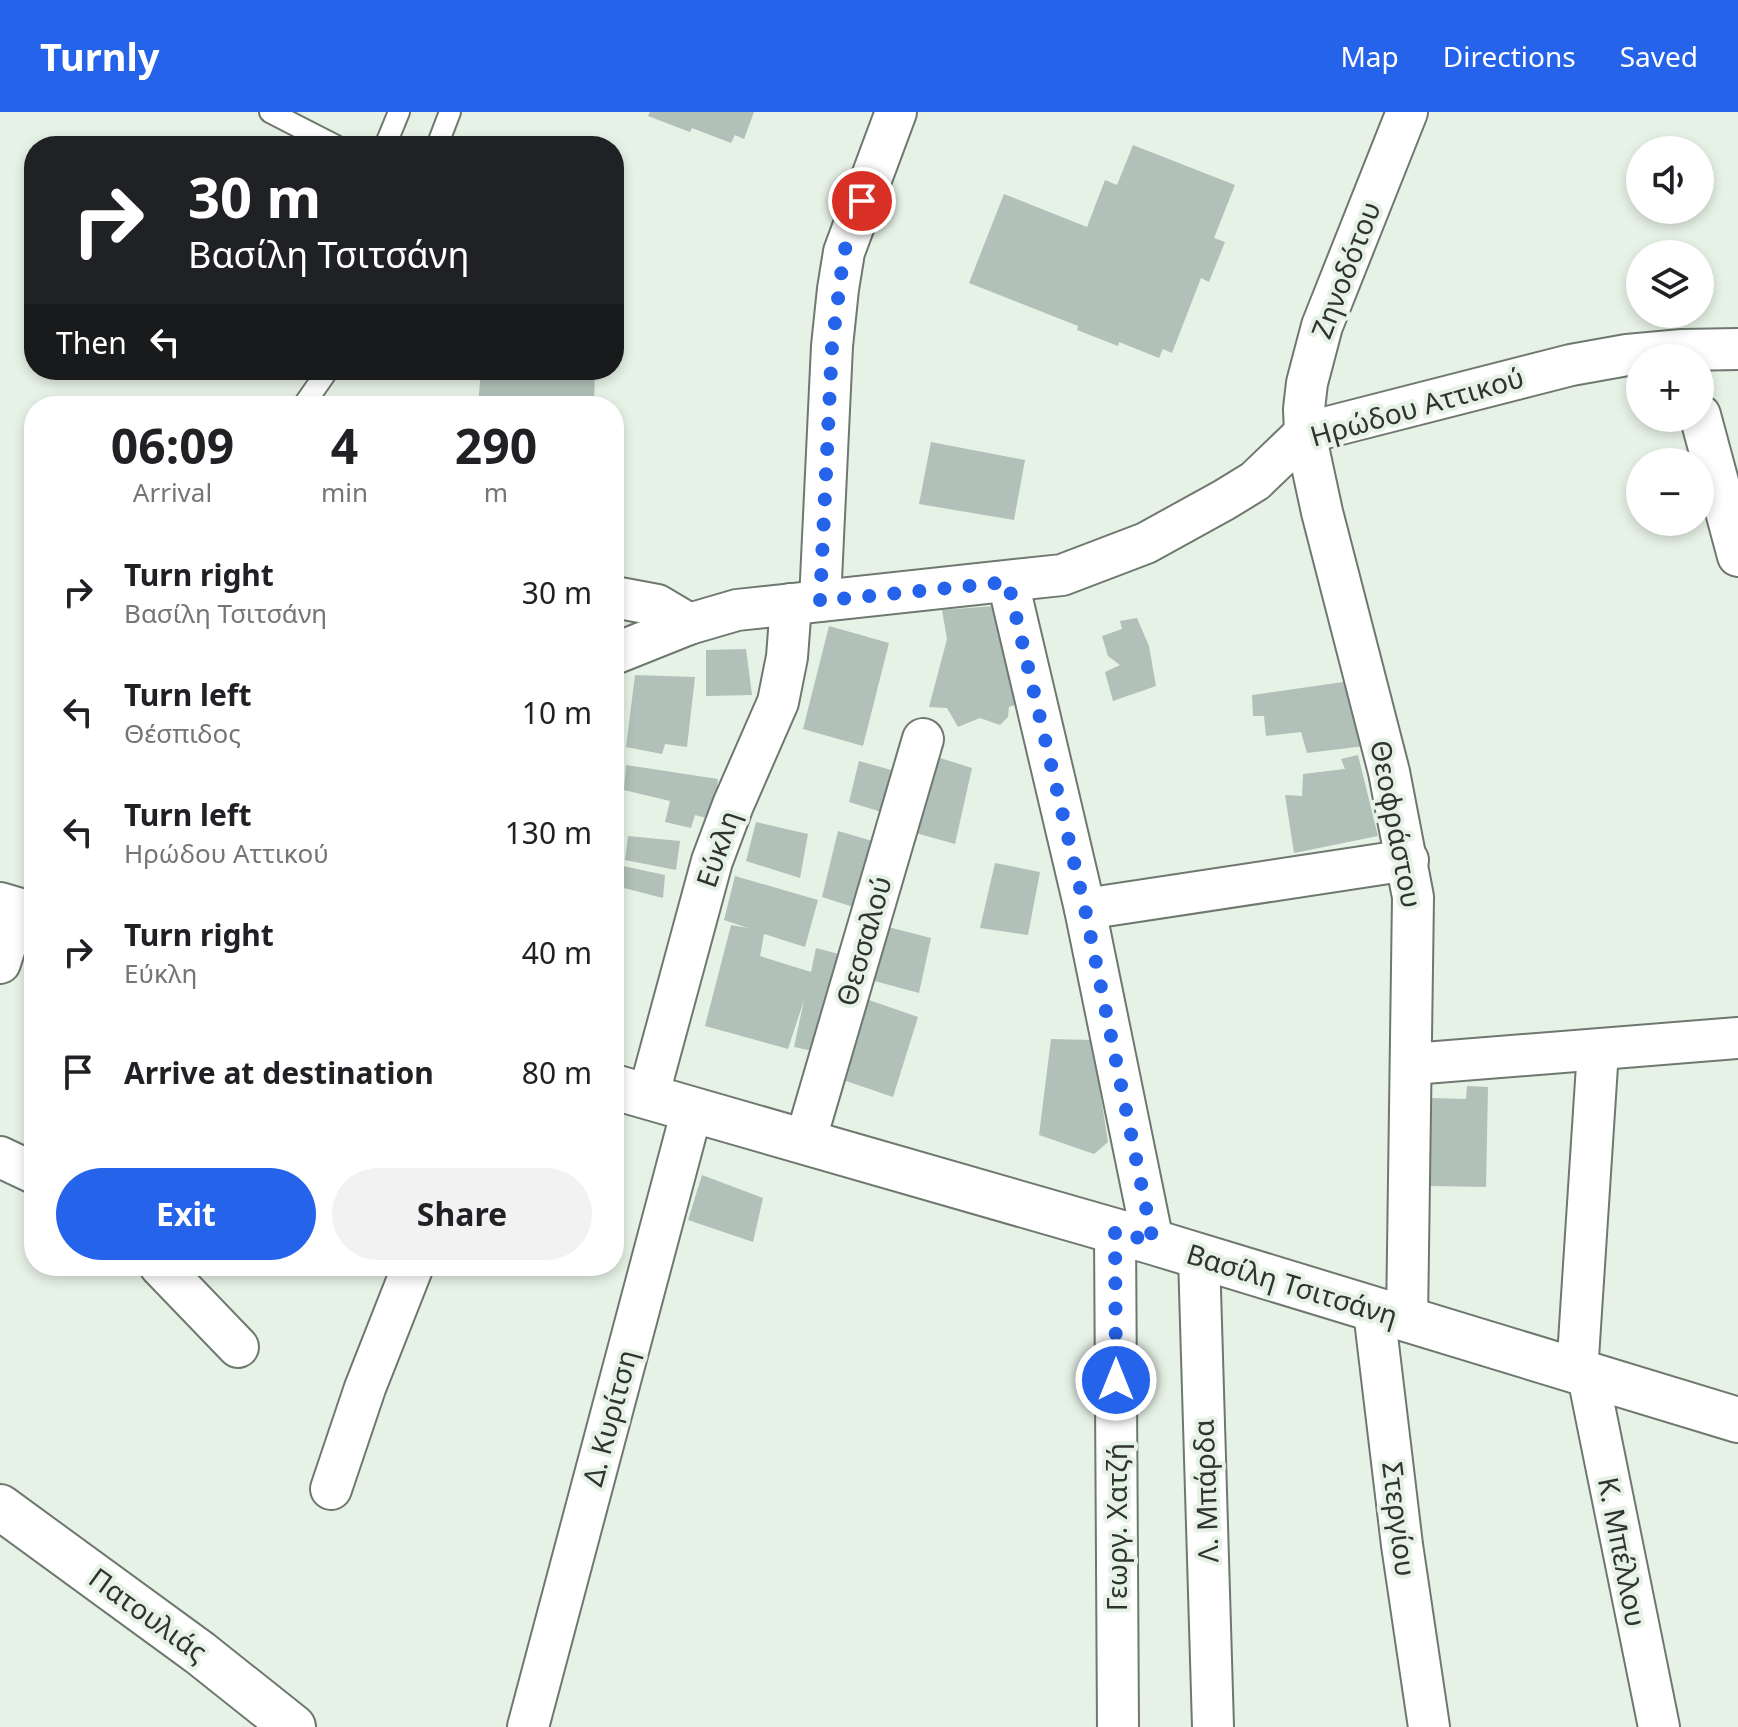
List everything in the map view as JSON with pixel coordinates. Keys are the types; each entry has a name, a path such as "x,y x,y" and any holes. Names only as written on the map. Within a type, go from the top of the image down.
{"main road":[{"name":"Βασίλη Τσιτσάνη","path":"631,1092 1199,1256 1738,1420"},
{"name":"Πατουλιάς","path":"0,1507 150,1616 293,1727"}],"street":[{"name":"Εύκλη","path":"631,1092 733,805 778,702 787,657 806,603 844,252 896,112"},
{"name":"Ζηνοδότου","path":"1305,433 1307,383 1322,326 1407,112"},
{"name":"Ηρώδου Αττικού","path":"1714,351 1738,349"},
{"name":"Ηρώδου Αττικού","path":"624,650 689,624 737,610 1062,575 1146,543 1255,481 1305,433 1571,365 1626,355"},
{"path":"1705,432 1738,556"},
{"name":"Θεοφράστου","path":"1305,433 1342,594 1389,772 1408,860 1414,918 1412,1064 1390,1316"},
{"name":"Γεωργ. Χατζή","path":"1008,582 1085,909 1134,1237 1118,1727"},
{"path":"624,599 657,605 689,624"},
{"name":"Θεσσαλού","path":"805,1142 923,739"},
{"path":"1085,909 1408,860"},
{"path":"0,963 17,910"},
{"path":"1412,1064 1738,1038"},
{"name":"Κ. Μπέλλου","path":"1598,1050 1583,1375 1659,1727"},
{"name":"Δ. Κυρίτση","path":"528,1727 692,1110"},
{"path":"0,1157 24,1168"},
{"name":"Λ. Μπάρδα","path":"1199,1256 1213,1727"},
{"path":"170,1276 238,1347"},
{"path":"331,1489 365,1388 409,1276"},
{"name":"Στεργίου","path":"1390,1316 1402,1545 1429,1727"}],"lane":[{"path":"270,112 317,136"},
{"path":"389,136 399,112"},
{"path":"441,136 450,112"}],"building":[{"path":"650,112 754,112 744,139 735,135 731,143 648,116"},
{"path":"1133,145 1235,185 1214,238 1225,242 1209,282 1201,278 1172,353 1163,349 1159,358 1077,330 1078,326 969,283 1004,194 1087,227 1105,180 1117,185"},
{"path":"480,380 595,380 594,396 479,396"},
{"path":"931,442 1025,460 1014,520 919,504"},
{"path":"994,606 1021,703 1009,707 1008,717 1000,725 980,718 958,727 947,708 929,707 947,639 942,610"},
{"path":"1137,618 1149,646 1156,686 1113,701 1105,672 1120,665 1108,656 1102,636 1122,629 1120,621"},
{"path":"829,626 889,643 863,746 803,729"},
{"path":"746,649 752,695 706,696 706,650"},
{"path":"635,675 695,677 687,747 665,744 662,754 626,747"},
{"path":"1350,681 1365,746 1307,753 1301,732 1266,736 1264,716 1253,716 1252,695"},
{"path":"927,754 972,768 955,844 905,830"},
{"path":"1358,755 1378,836 1294,853 1285,795 1302,796 1303,774 1345,769 1341,759"},
{"path":"859,761 902,773 888,814 849,802"},
{"path":"626,765 718,779 714,820 695,815 691,828 665,822 670,801 624,790"},
{"path":"756,822 808,834 800,878 746,861"},
{"path":"838,831 883,844 866,911 822,897"},
{"path":"628,836 680,841 676,870 625,860"},
{"path":"995,863 1040,872 1028,935 980,928"},
{"path":"624,866 665,875 663,898 624,888"},
{"path":"735,876 818,900 805,947 764,934 760,956 811,972 816,948 850,957 826,1054 794,1047 804,1000 788,1049 705,1026 731,925 748,928 724,920"},
{"path":"888,927 931,938 919,993 871,980"},
{"path":"866,999 918,1017 893,1097 846,1081"},
{"path":"1051,1039 1092,1040 1108,1142 1094,1154 1039,1135"},
{"path":"1467,1086 1488,1087 1486,1187 1430,1186 1431,1098 1466,1099"},
{"path":"702,1175 763,1198 753,1242 688,1220"}],"route":[{"path":"862,201 844,252 832,346 820,601 1008,582 1085,909 1153,1242 1115,1231 1116,1380"}]}
